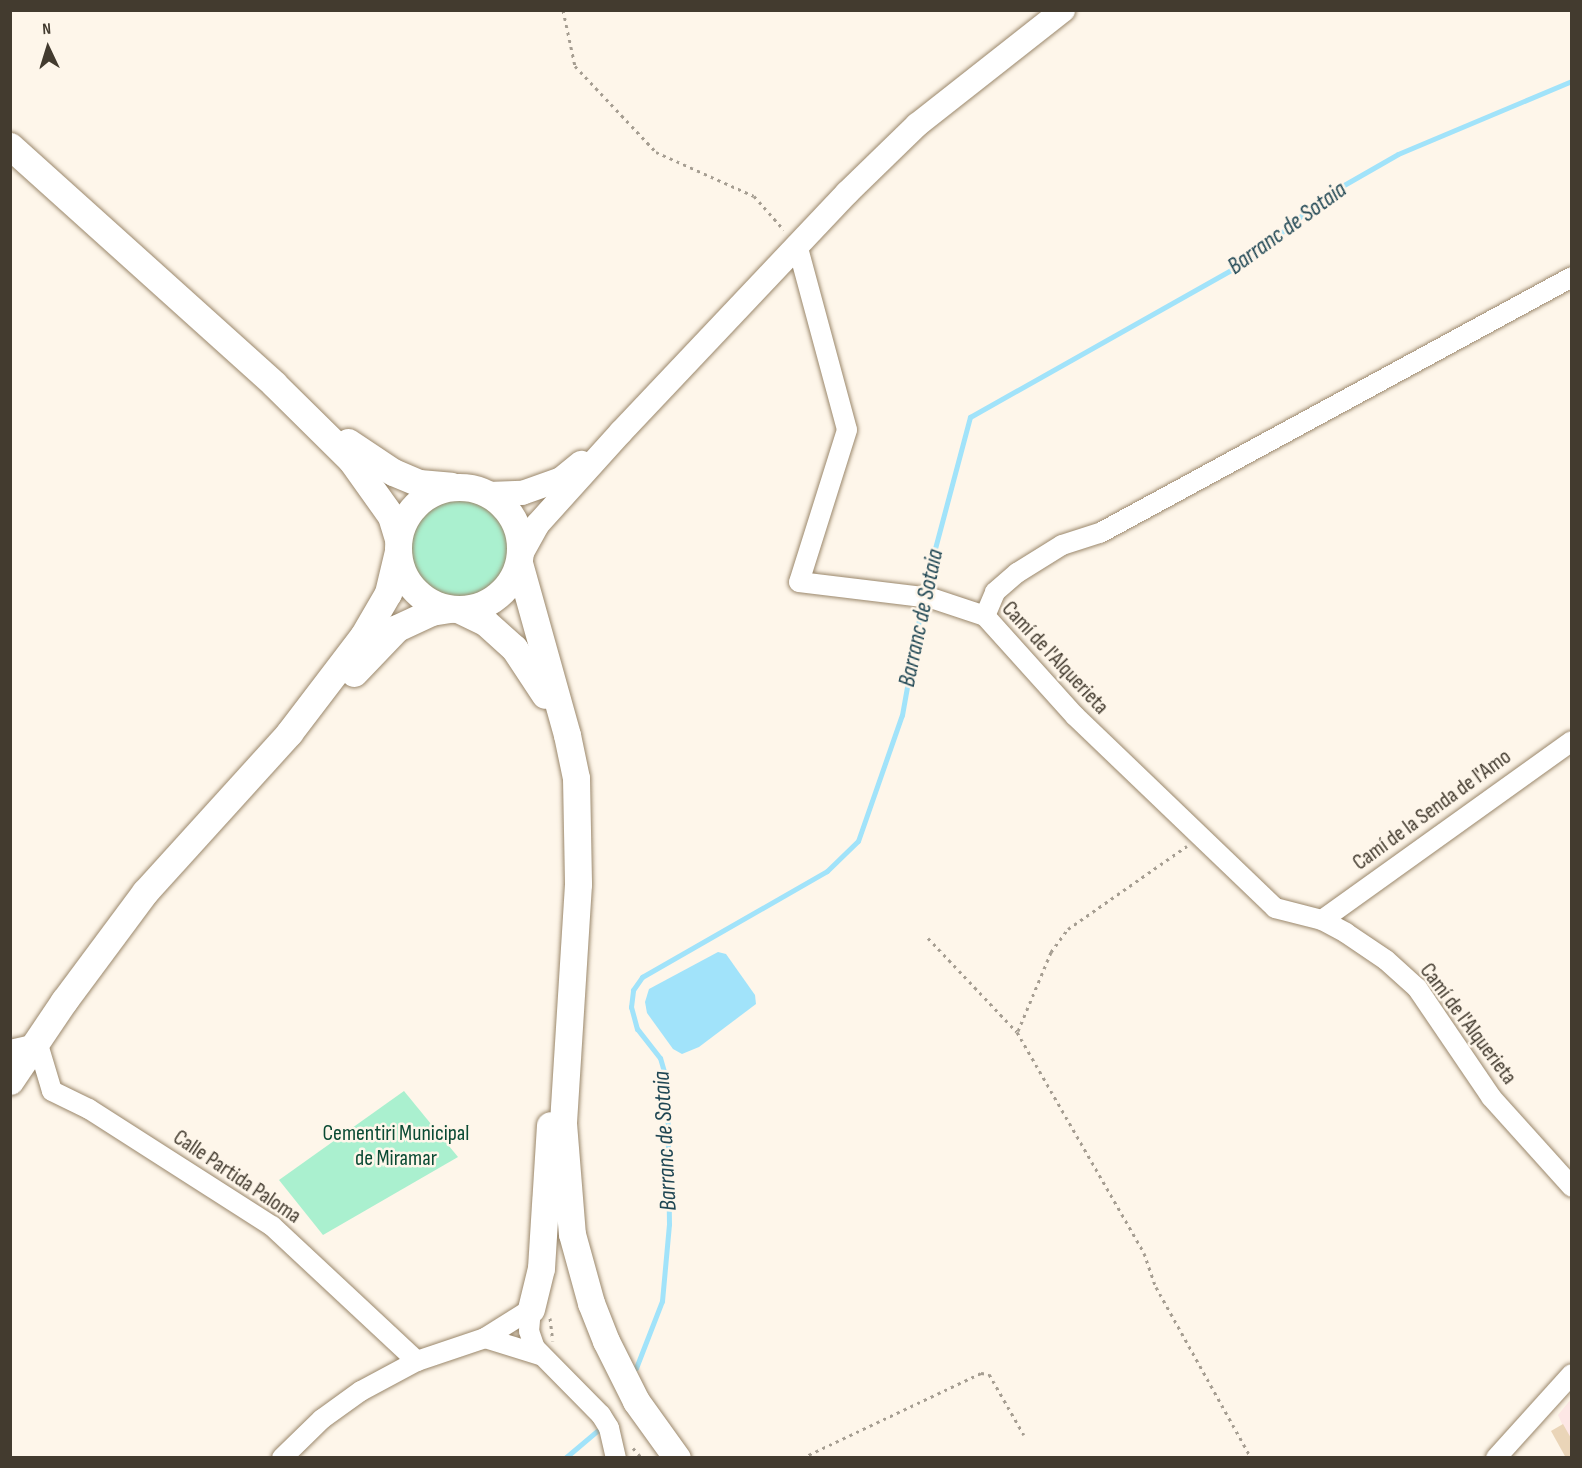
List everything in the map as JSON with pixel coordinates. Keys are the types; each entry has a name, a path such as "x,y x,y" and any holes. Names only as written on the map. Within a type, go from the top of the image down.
{"main road":[{"path":"10,146 274,384 351,460 391,516 407,581 427,600 485,622 514,648 567,735"},
{"path":"274,384 393,472 419,483 489,494 508,511 519,536 519,560 567,735 579,820 565,1069 565,1176 581,1270 602,1331 628,1385 677,1458"},
{"path":"10,1081 28,1045 145,892 289,733 377,613 388,593 398,545 416,503 434,492 455,487"},
{"path":"289,733 339,689 397,628 431,612 492,600 509,584 519,560"},
{"path":"531,1310 541,1268 546,1154 554,1098 565,1069"}],"street":[{"path":"519,560 537,525 621,432 848,193 917,125 1063,10"},
{"name":"Camí de l'Alquerieta","path":"798,248 847,430 799,582 922,597 986,616 1075,716 1275,908 1322,920 1369,947 1417,988 1491,1097 1572,1187"},
{"path":"986,616 995,592 1017,573 1062,545 1100,533 1572,277"},
{"path":"489,494 522,493 561,479 621,432"},
{"name":"Camí de la Senda de l'Amo","path":"1322,920 1572,741"},
{"name":"Calle Partida Paloma","path":"28,1045 52,1091 89,1109 272,1226 417,1360"},
{"path":"282,1458 341,1405 417,1360 485,1338 531,1310"},
{"path":"531,1310 529,1331 540,1355 601,1415 609,1428 616,1458"},
{"path":"485,1338 540,1355"},
{"path":"1496,1458 1572,1374"}],"path":[{"path":"563,10 575,66 656,152 754,196 798,248"},
{"path":"1017,1032 1051,952 1068,928 1166,864 1199,834"},
{"path":"928,938 1017,1032 1144,1254 1156,1287 1251,1458"},
{"path":"802,1458 981,1373 989,1374 1024,1435"},
{"path":"1565,1458 1571,1458"}],"shaded area":[{"path":"1571,1399 1571,1444 1558,1415"}],"green space":[{"path":"462,497 482,501 498,512 509,528 513,548 509,568 498,584 482,595 462,599 442,595 426,584 415,568 411,548 415,528 426,512 442,501"},
{"name":"Cementiri Municipal de Miramar","path":"404,1091 458,1157 323,1235 279,1180"}],"water":[{"path":"718,952 726,954 755,995 756,1004 699,1047 682,1054 673,1049 647,1013 645,1002 649,989"}],"building":[{"path":"1563,1424 1572,1440 1572,1458 1566,1458 1551,1431"}],"waterway":[{"name":"Barranc de Sotaia","path":"636,1368 662,1301 669,1224 667,1082 660,1058 637,1029 631,1007 633,990 642,977 827,871 858,841 902,715 925,586 970,417 1252,258 1323,197 1398,154 1572,81"},
{"name":"Barranc de Sotaia","path":"565,1458 597,1431"}]}
